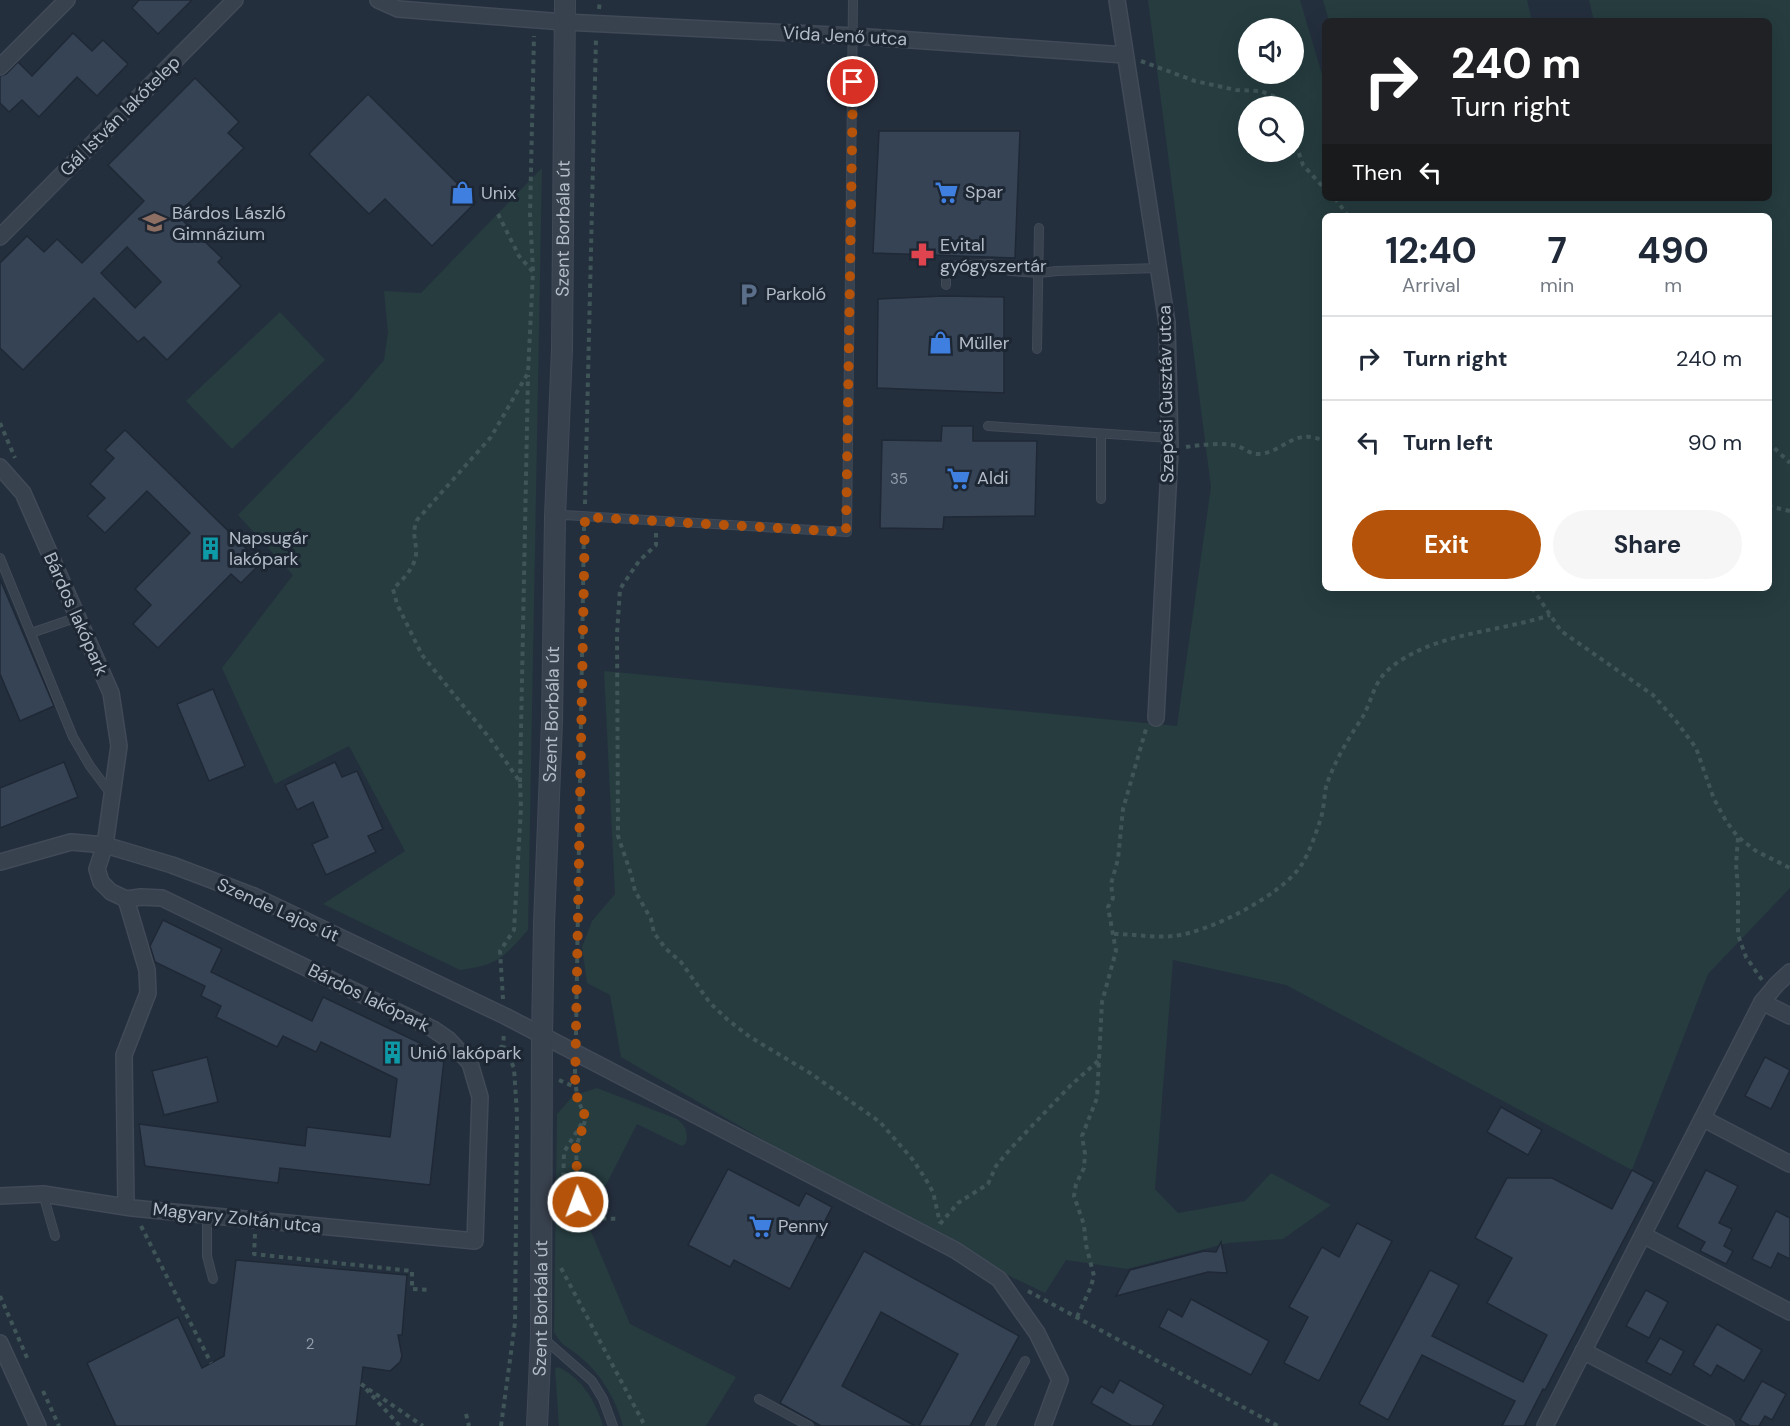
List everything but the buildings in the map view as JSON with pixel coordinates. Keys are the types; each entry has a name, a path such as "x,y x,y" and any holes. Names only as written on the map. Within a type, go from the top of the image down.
{"street":[{"path":"0,67 67,0"},
{"name":"Gál István lakótelep","path":"2,232 235,0"},
{"name":"Vida Jenő utca","path":"378,0 398,9 535,20 854,36 1125,55"},
{"name":"Szent Borbála út","path":"537,1426 541,1337 542,1036 552,721 555,517 562,349 565,0"},
{"name":"Szepesi Gusztáv utca","path":"1117,0 1167,323 1170,444 1156,718"},
{"name":"Bárdos lakópark","path":"0,467 23,493 111,693 119,746 114,797 98,869 101,882 111,892 126,899 162,898 433,1029 449,1040 470,1063 480,1097 475,1241"},
{"name":"Szende Lajos út","path":"0,862 71,842 105,845 172,865 254,896 505,1016 955,1250 999,1279"},
{"path":"126,899 147,970 148,993 124,1055 126,1205"},
{"path":"1545,1426 1767,996 1790,972"},
{"path":"1767,996 1790,1016"},
{"path":"1704,1119 1790,1164"},
{"name":"Magyary Zoltán utca","path":"0,1196 43,1194 207,1215 475,1241"},
{"path":"1643,1235 1790,1312"},
{"path":"999,1279 1037,1333 1060,1380 1043,1426"},
{"path":"0,1343 38,1426"},
{"path":"1583,1351 1726,1426"}],"lane":[{"path":"555,517 564,515 846,532 853,0"},
{"path":"1037,349 1039,228"},
{"path":"946,285 946,266 991,264 1010,271 1040,273 1158,268"},
{"path":"988,426 1101,434 1170,444"},
{"path":"1101,434 1101,499"},
{"path":"0,558 73,737 90,766 114,797"},
{"path":"31,633 78,617"},
{"path":"43,1194 55,1236"},
{"path":"207,1215 207,1256 213,1279"},
{"path":"541,1337 592,1381 603,1399 613,1426"},
{"path":"990,1426 1025,1361"},
{"path":"759,1399 809,1426"}],"path":[{"path":"600,0 597,24 586,389 575,1087 578,1101 586,1118 576,1147 580,1214 596,1218 619,1219"},
{"path":"501,1426 515,1323 517,1115 514,1068 504,1046 505,1016 500,951 514,930 521,808 528,373 533,272 530,215 535,20"},
{"path":"1125,55 1195,81 1236,90 1261,91 1271,96"},
{"path":"1302,162 1322,186"},
{"path":"498,214 519,256 533,272"},
{"path":"520,782 491,740 422,655 397,604 393,589 415,563 417,550 412,532 417,520 491,437 528,373"},
{"path":"0,423 18,464"},
{"path":"1170,444 1224,444 1237,446 1251,454 1259,454 1280,447 1290,439 1317,438 1322,440"},
{"path":"1772,446 1790,464"},
{"path":"1772,507 1790,512"},
{"path":"656,521 656,545 639,561 620,589 617,634 618,836 635,891 651,920 654,933 666,950 681,962 710,1003 728,1020 750,1037 810,1073 880,1122 913,1160 925,1178 933,1192 940,1224"},
{"path":"1534,591 1561,631 1653,695 1676,721 1696,748 1714,799 1725,821 1738,837 1756,851 1790,868"},
{"path":"1114,934 1176,936 1207,927 1267,896 1291,877 1302,864 1321,817 1326,787 1334,767 1348,738 1364,715 1370,695 1386,671 1417,651 1446,640 1522,624 1550,615"},
{"path":"1077,1317 1094,1276 1086,1245 1084,1225 1074,1196 1076,1184 1084,1168 1085,1154 1082,1136 1097,1098 1102,1002 1116,951 1108,907 1113,898 1111,884 1118,859 1123,809 1146,729 1156,718"},
{"path":"1738,837 1736,864 1738,935 1746,957 1758,975 1767,996"},
{"path":"470,1063 504,1046"},
{"path":"935,1240 940,1224 958,1203 988,1184 996,1166 1012,1147 1098,1060"},
{"path":"562,1233 564,1152 586,1118"},
{"path":"136,1217 211,1363"},
{"path":"562,1257 561,1268 645,1426"},
{"path":"999,1279 1037,1295 1278,1426"},
{"path":"412,1289 431,1290"},
{"path":"0,1296 33,1369"},
{"path":"400,1426 361,1384 423,1426"},
{"path":"42,1389 59,1426"},
{"path":"466,1414 469,1426"}],"green space":[{"path":"1148,0 1300,0 1322,74 1322,201 1772,201 1772,18 1593,18 1589,0 1790,0 1790,888 1708,974 1632,1170 1286,985 1173,960 1155,1189 1178,1213 1245,1201 1271,1173 1331,1205 1283,1239 1228,1243 1127,1269 1066,1260 1045,1293 935,1240 621,1057 610,995 587,983 582,947 592,921 615,894 604,671 1177,726 1211,487"},
{"path":"1323,0 1527,0 1531,18 1328,18"},
{"path":"542,168 528,930 499,959 483,966 460,970 323,904 405,851 349,746 275,784 222,668 293,575 238,515 352,398 384,360 388,332 384,291 421,293"},
{"path":"280,312 325,360 232,449 186,401"},
{"path":"597,1088 677,1119 686,1130 686,1143 682,1146 637,1124 587,1222 630,1324 736,1377 706,1426 623,1426 616,1405 605,1385 591,1367 563,1344 554,1332 557,1114 573,1096"},
{"path":"558,1367 581,1384 596,1408 603,1426 559,1426 555,1369"}],"place":[{"name":"Spar","path":"947,192"},
{"name":"Unix","path":"463,193"},
{"name":"Bárdos László Gimnázium","path":"154,223"},
{"name":"Evital gyógyszertár","path":"922,255"},
{"name":"Parkoló","path":"748,294"},
{"name":"Müller","path":"941,343"},
{"name":"Aldi","path":"959,478"},
{"name":"Napsugár lakópark","path":"211,548"},
{"name":"Unió lakópark","path":"392,1053"},
{"name":"Penny","path":"760,1226"}],"route":[{"path":"578,1202 576,1147 586,1118 578,1101 575,1087 585,517 846,532 853,82"}]}
